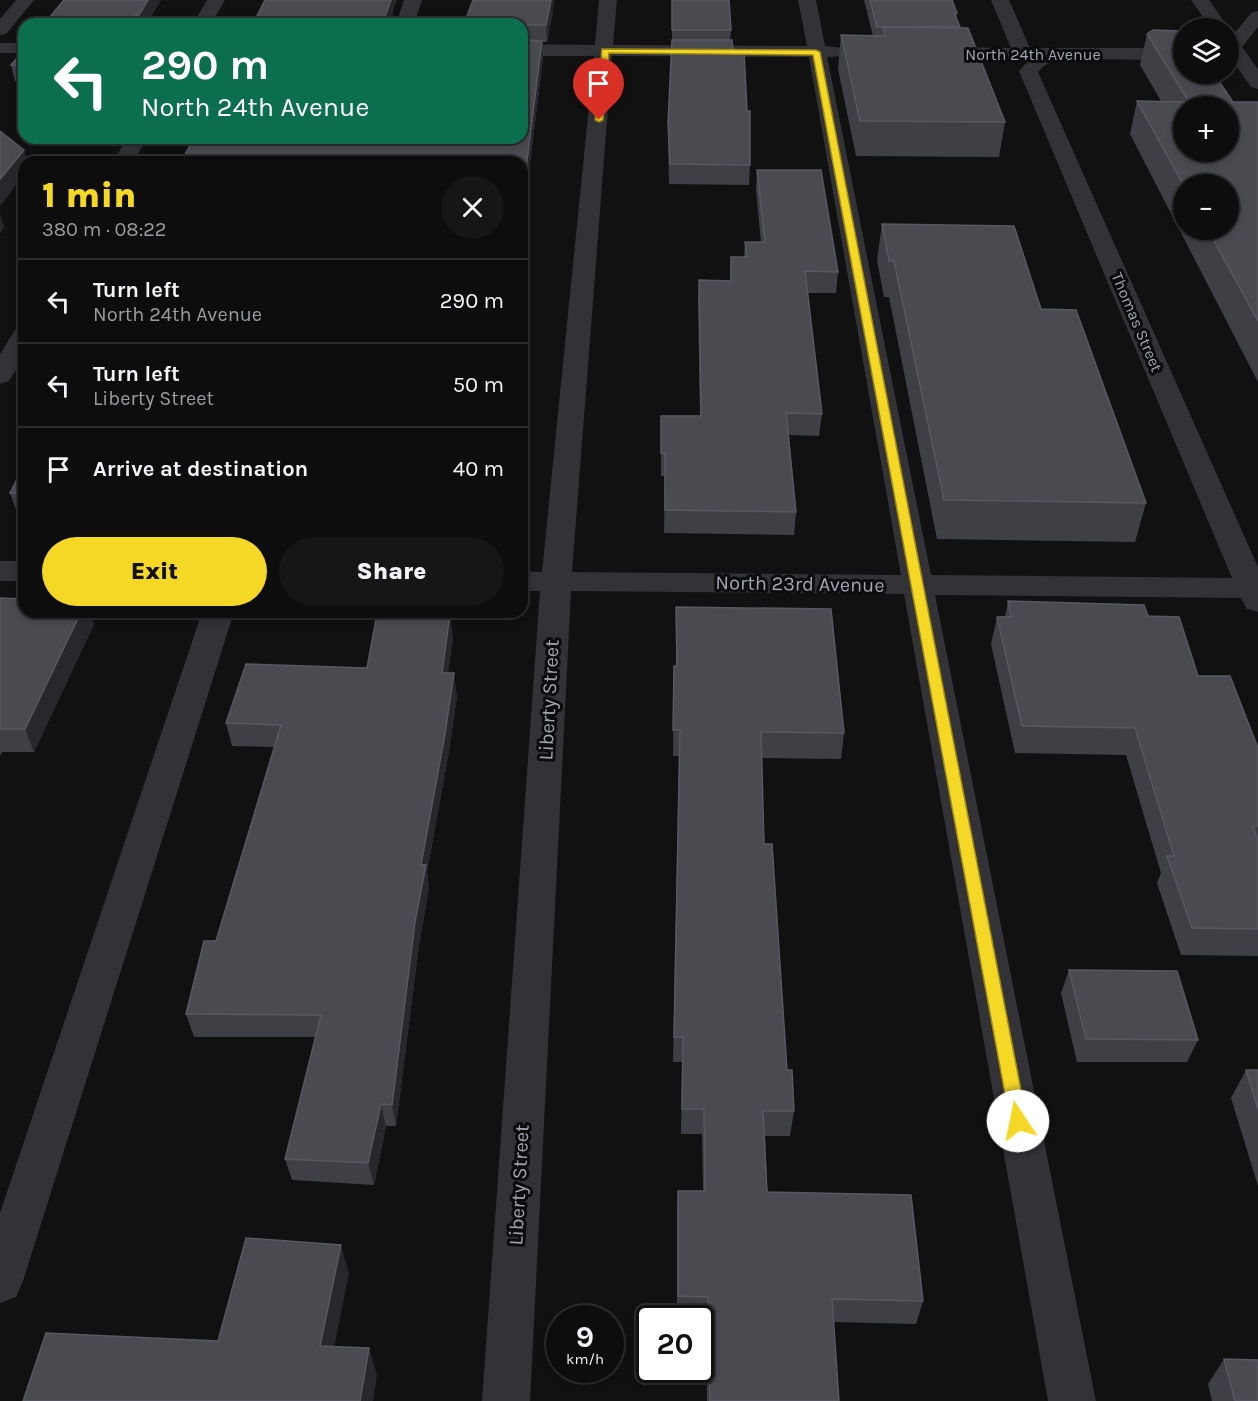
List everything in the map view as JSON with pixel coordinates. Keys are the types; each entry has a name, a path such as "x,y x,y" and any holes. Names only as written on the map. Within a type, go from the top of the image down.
{"street":[{"path":"0,30 25,0"},
{"path":"206,18 216,0"},
{"path":"407,18 413,0"},
{"name":"Liberty Street","path":"506,1401 556,582 608,0"},
{"path":"807,0 1072,1401"},
{"path":"1000,0 1023,54"},
{"path":"1200,0 1213,18"},
{"path":"1239,35 1258,16"},
{"path":"0,48 18,48"},
{"path":"528,50 851,53"},
{"name":"North 24th Avenue","path":"920,53 1173,54"},
{"name":"Thomas Street","path":"1054,54 1038,61 1028,71 1256,592"},
{"path":"1239,57 1258,83"},
{"path":"0,376 18,344"},
{"path":"0,571 18,571"},
{"name":"North 23rd Avenue","path":"528,581 916,585 1256,592"},
{"path":"0,1281 216,618"}],"building":[{"path":"64,0 148,0 139,15 133,18 49,18"},
{"path":"265,0 391,0 384,18 256,18"},
{"path":"473,0 551,0 546,25 528,25 528,18 466,18"},
{"path":"672,0 729,0 731,30 672,30"},
{"path":"870,0 952,0 960,27 877,27"},
{"path":"883,27 968,28 1005,122 860,121 841,35 885,36"},
{"path":"1153,30 1173,31 1173,76 1147,34"},
{"path":"528,40 542,41 528,156 184,156 191,144 528,144"},
{"path":"672,40 732,40 733,51 744,52 747,111 750,111 750,165 670,164 668,122"},
{"path":"18,56 18,66 11,65"},
{"path":"1178,84 1221,84 1229,96 1185,96"},
{"path":"1137,101 1173,102 1173,162 1239,162 1239,102 1258,102 1258,321 1213,240 1239,240 1239,174 1177,174"},
{"path":"0,131 24,150 0,179"},
{"path":"757,170 821,170 838,272 805,271 822,414 786,413 796,512 665,510 665,453 661,453 661,416 701,416 699,280 731,281 731,257 747,257 745,242 765,242"},
{"path":"882,224 1014,226 1041,309 1076,310 1146,503 944,500 894,261 889,261"},
{"path":"18,478 18,493 10,493"},
{"path":"0,598 18,599 18,618 78,618 25,729 0,729"},
{"path":"1008,601 1144,605 1148,616 1179,617 1198,676 1230,676 1258,748 1258,826 1253,826 1258,841 1258,929 1192,928 1167,856 1174,856 1135,728 1022,726 997,617 1011,617"},
{"path":"676,607 831,609 844,733 761,732 764,844 772,844 787,1070 792,1070 794,1111 763,1111 767,1192 911,1195 923,1301 832,1299 839,1401 710,1401 710,1383 714,1383 714,1305 708,1305 708,1297 678,1296 678,1191 705,1191 704,1109 682,1109 683,1037 674,1037 680,730 673,730 674,666 677,666"},
{"path":"376,618 449,618 442,673 454,673 421,865 426,865 415,922 392,1105 381,1104 368,1163 285,1159 321,1015 186,1014 204,941 216,941 281,725 226,723 246,664 367,668"},
{"path":"1069,970 1177,971 1198,1040 1086,1039"},
{"path":"1246,1070 1258,1070 1258,1109"},
{"path":"246,1238 341,1245 320,1346 369,1348 360,1401 23,1401 46,1333 218,1341"},
{"path":"1224,1359 1258,1360 1258,1401 1235,1401"}],"route":[{"path":"599,120 605,50 816,52 1018,1121"}]}
